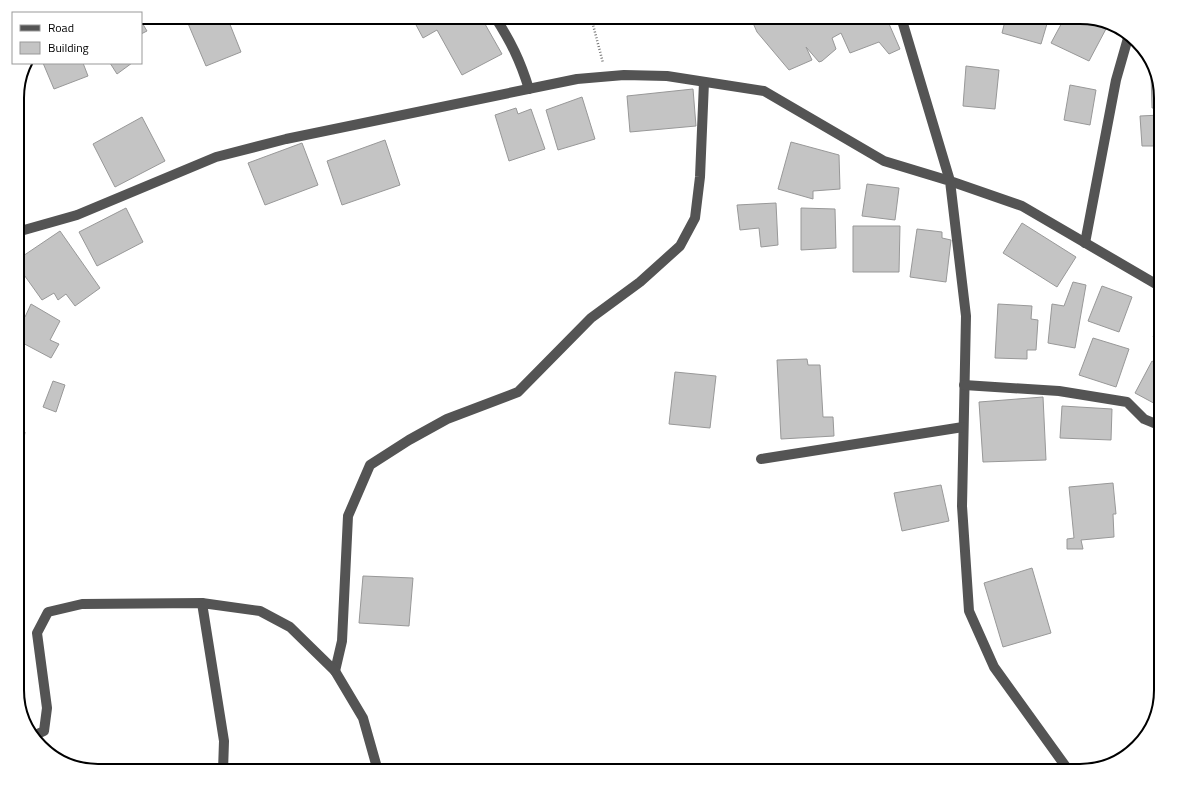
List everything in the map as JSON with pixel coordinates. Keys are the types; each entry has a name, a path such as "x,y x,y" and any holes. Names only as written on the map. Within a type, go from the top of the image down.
{"street":[{"path":"499,24 508,37 522,64 530,89"},
{"path":"903,24 950,181 966,316 962,506 969,611 994,667 1064,764"},
{"path":"1085,243 1116,80 1127,41"},
{"path":"24,230 77,215 216,157 286,139 577,79 624,75 667,76 764,90 884,161 950,181 1022,206 1154,283"},
{"path":"335,671 342,641 348,516 370,465 409,440 448,419 518,392 591,318 640,282 680,246 695,218 700,177 704,82"},
{"path":"964,385 1059,391 1127,402 1144,419 1154,423"},
{"path":"762,459 963,427"},
{"path":"202,603 224,741 223,764"},
{"path":"38,734 44,731 47,708 37,633 48,612 82,604 202,603 260,611 290,627 335,671 363,718 376,764"}],"path":[{"path":"593,24 606,77"}],"building":[{"path":"142,24 143,24 147,31 142,34"},
{"path":"188,24 230,24 241,52 206,66"},
{"path":"416,24 485,24 502,54 462,75 437,30 423,38"},
{"path":"753,24 889,24 900,49 889,54 879,42 850,53 841,33 832,38 836,49 822,61 819,62 806,47 812,60 789,70 757,32"},
{"path":"1004,24 1047,24 1041,44 1002,33"},
{"path":"1061,24 1094,25 1106,29 1089,61 1051,43"},
{"path":"43,64 83,64 88,76 54,89"},
{"path":"111,64 131,64 117,74"},
{"path":"966,66 999,70 995,109 963,106"},
{"path":"1151,80 1154,98 1154,108 1152,108"},
{"path":"1070,85 1096,90 1090,125 1064,120"},
{"path":"693,89 696,126 630,132 627,96"},
{"path":"582,97 595,139 558,150 546,110"},
{"path":"516,108 518,114 531,109 545,149 509,161 495,115"},
{"path":"1154,115 1154,146 1142,146 1140,116"},
{"path":"142,117 165,161 115,187 93,144"},
{"path":"385,140 400,185 342,205 327,161"},
{"path":"791,142 839,155 840,189 813,191 813,199 778,189"},
{"path":"302,143 318,185 265,205 248,163"},
{"path":"867,184 899,188 895,220 862,216"},
{"path":"776,203 778,245 761,247 759,228 740,230 737,205"},
{"path":"126,208 143,242 97,266 79,232"},
{"path":"801,208 835,209 836,248 801,250"},
{"path":"1022,223 1076,257 1057,287 1003,253"},
{"path":"853,226 900,226 899,272 853,272"},
{"path":"917,229 942,232 942,238 951,240 946,282 910,277"},
{"path":"60,231 100,288 75,306 66,294 58,300 54,293 42,300 24,275 24,255"},
{"path":"1073,282 1086,285 1075,348 1048,343 1052,304 1064,306"},
{"path":"1102,286 1132,297 1119,332 1088,321"},
{"path":"31,304 60,321 50,340 59,344 51,358 24,344 25,317"},
{"path":"998,304 1032,306 1031,319 1038,320 1036,350 1027,350 1027,359 995,358"},
{"path":"1093,338 1129,349 1116,387 1079,375"},
{"path":"807,359 808,365 820,365 823,417 833,417 834,436 781,439 777,360"},
{"path":"1152,361 1154,362 1154,403 1135,393"},
{"path":"675,372 716,376 710,428 669,424"},
{"path":"53,381 65,385 56,412 43,407"},
{"path":"1043,397 1046,460 983,462 979,402"},
{"path":"1062,406 1112,409 1111,440 1060,438"},
{"path":"1113,483 1116,514 1113,514 1114,537 1081,540 1083,549 1067,549 1067,539 1074,538 1069,487"},
{"path":"941,485 949,521 902,531 894,493"},
{"path":"1032,568 1051,633 1003,647 984,583"},
{"path":"363,576 413,578 409,626 359,623"}]}
